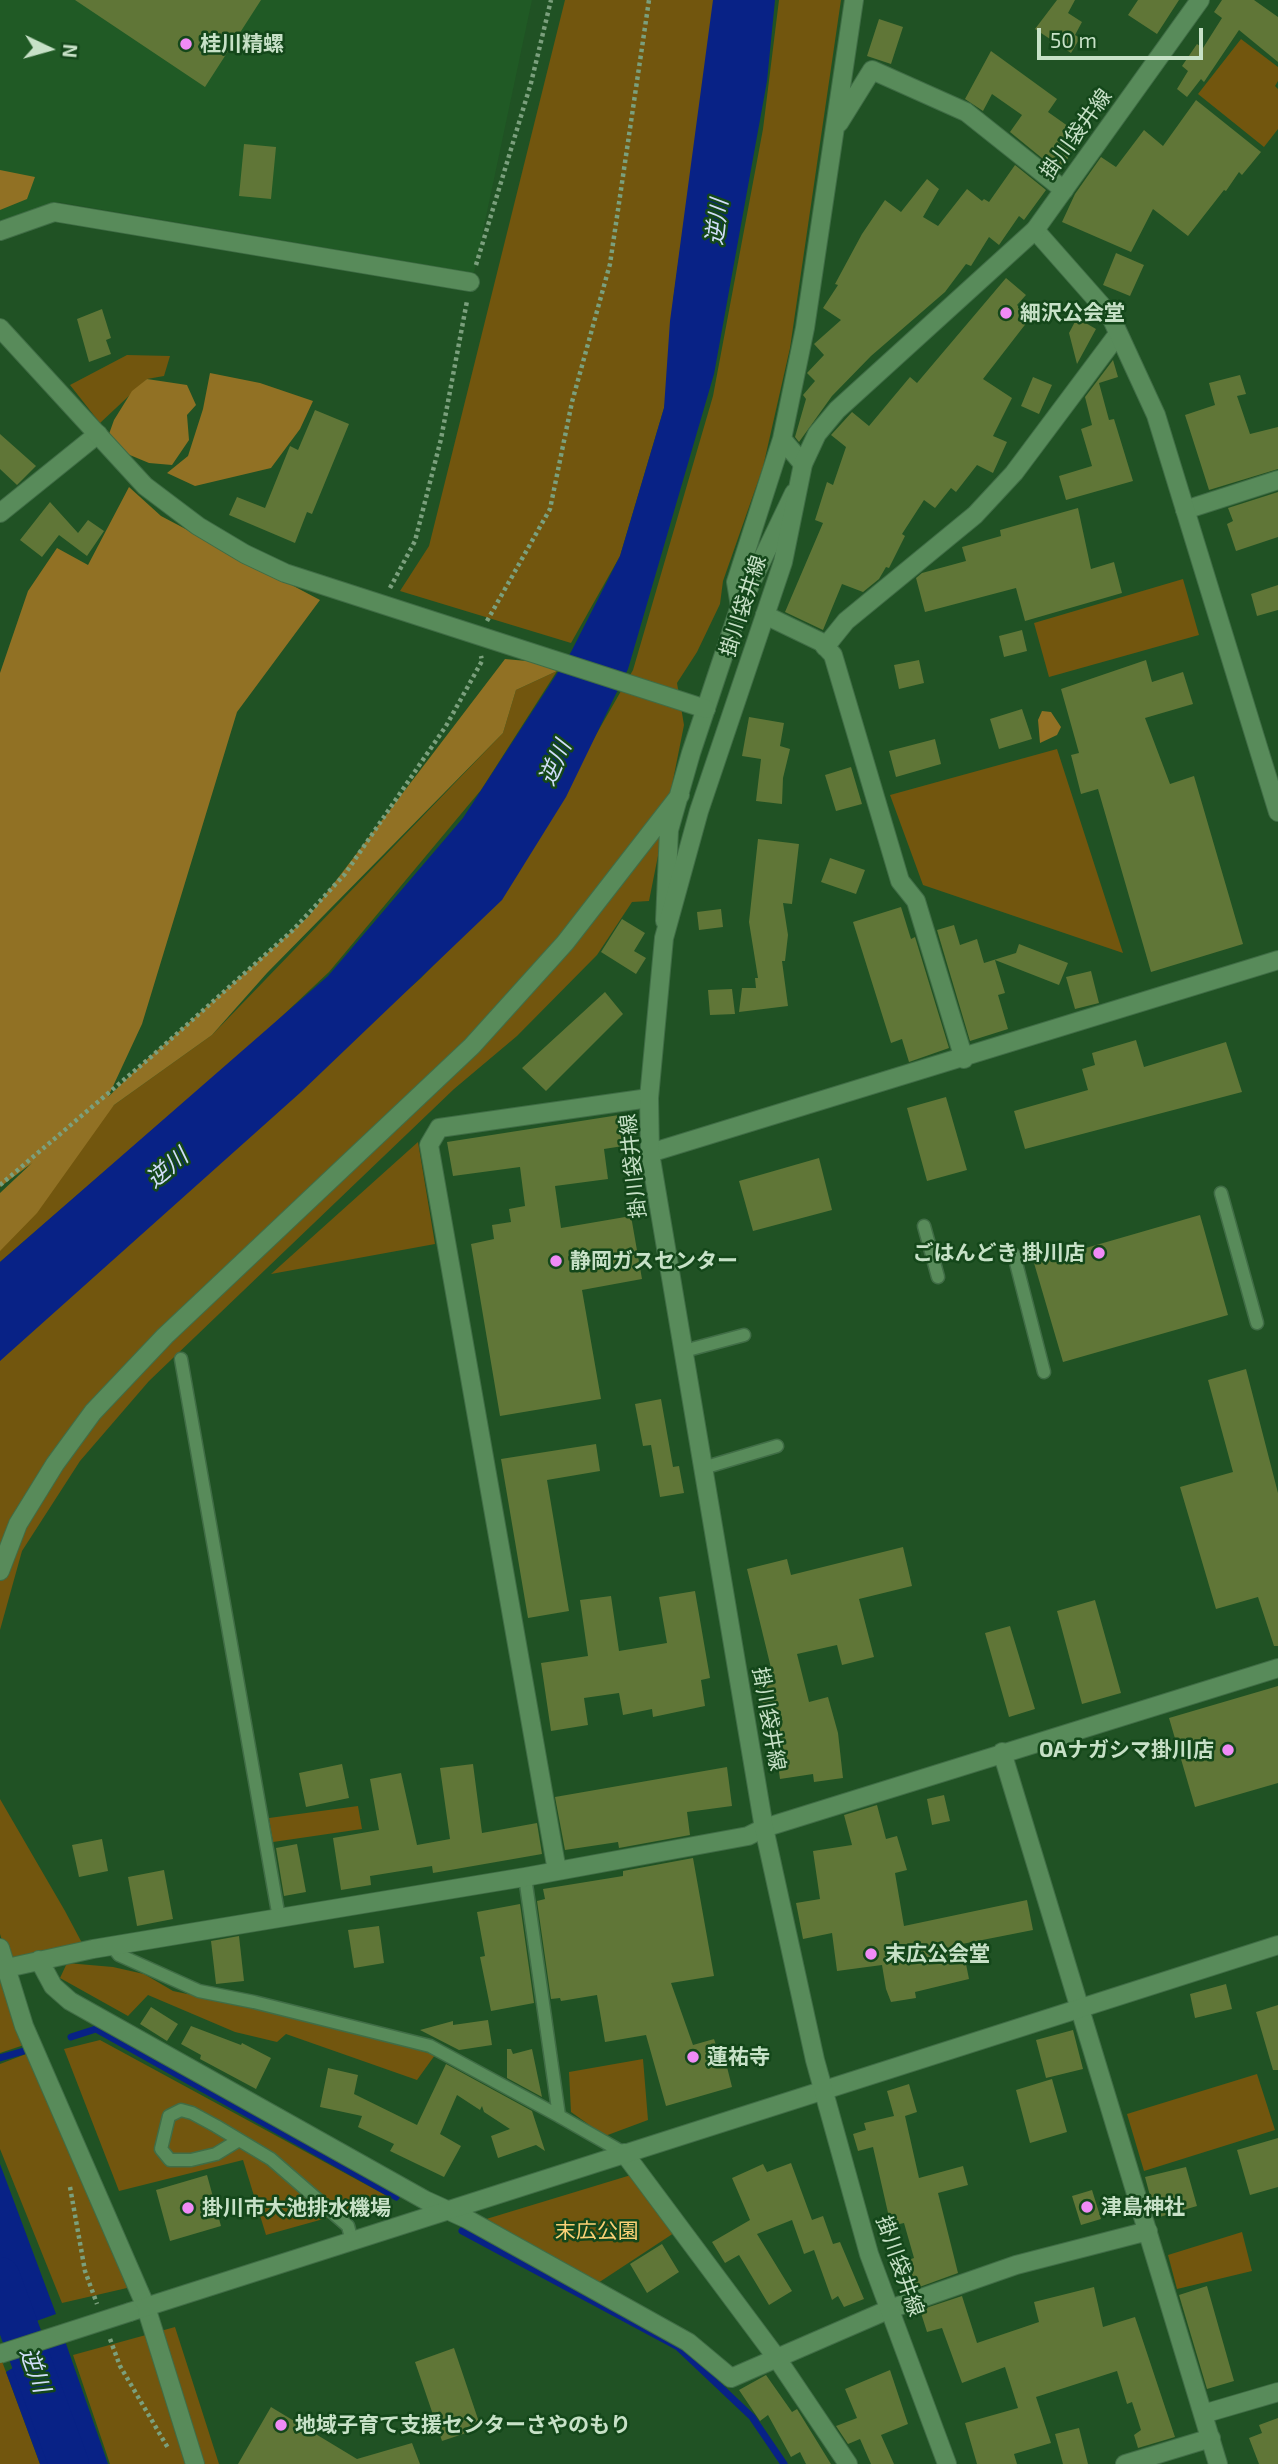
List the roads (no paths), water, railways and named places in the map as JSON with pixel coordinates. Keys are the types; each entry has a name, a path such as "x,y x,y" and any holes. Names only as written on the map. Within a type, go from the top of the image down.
{"street":[{"path":"740,606 736,582 782,439 805,328 854,0"},
{"name":"掛川袋井線","path":"947,2464 869,2253 822,2089 764,1828 650,1153 649,1098 664,938 699,811 783,562 803,464 817,435 837,410 1035,230 1200,0"},
{"path":"835,130 872,70 966,113 1064,190"},
{"path":"0,231 54,212 470,282"},
{"path":"1035,230 1110,315 1156,415 1278,812"},
{"path":"0,328 145,486 221,540 285,573 706,709"},
{"path":"825,647 846,621 975,515 1014,474 1118,334"},
{"path":"0,513 98,434"},
{"path":"782,439 803,464"},
{"path":"1185,510 1278,480"},
{"path":"664,938 669,830 740,606 799,484"},
{"path":"765,615 825,647 833,655 900,881 916,901 964,1059"},
{"path":"0,1571 18,1524 55,1464 93,1412 164,1336 472,1046 565,943 680,795"},
{"path":"650,1153 964,1059 1278,960"},
{"path":"557,1871 429,1145 439,1128 649,1098"},
{"path":"7,1968 39,1959 525,1877 748,1836 764,1828 1002,1752 1278,1668"},
{"path":"1002,1752 1218,2464"},
{"path":"0,2354 1278,1945"},
{"path":"0,1948 24,2026 138,2310 195,2464"},
{"path":"39,1959 53,1986 70,2001 688,2342 732,2378 890,2309 1016,2266 1148,2231"},
{"path":"624,2153 776,2357 848,2464"},
{"path":"1203,2414 1278,2392"},
{"path":"1125,2464 1210,2438"}],"lane":[{"path":"1221,1193 1257,1323"},
{"path":"924,1226 938,1278"},
{"path":"1014,1255 1044,1372"},
{"path":"684,1351 744,1335"},
{"path":"181,1359 279,1917"},
{"path":"703,1468 777,1447"},
{"path":"525,1877 559,2116"},
{"path":"112,1946 118,1955 199,1991 430,2046 624,2153"},
{"path":"239,2140 216,2154 191,2160 170,2160 161,2149 169,2116 181,2110 192,2113 239,2140 271,2159 348,2226 352,2241"}],"water":[{"path":"713,0 775,0 767,81 714,374 628,669 566,797 502,900 301,1092 0,1361 0,1262 328,976 463,818 571,652 620,556 664,408 670,321"},
{"path":"0,2164 56,2314 0,2334"},
{"path":"64,2338 108,2464 40,2464 6,2372"}],"waterway":[{"path":"71,2037 96,2029 396,2197"},
{"path":"0,2058 24,2051"},
{"path":"462,2231 678,2347 752,2417 784,2464"},
{"name":"逆川","path":"0,2277 69,2464"}],"place":[{"name":"桂川精螺","path":"186,44"},
{"name":"細沢公会堂","path":"1006,313"},
{"name":"ごはんどき 掛川店","path":"1099,1253"},
{"name":"静岡ガスセンター","path":"556,1261"},
{"name":"OAナガシマ掛川店","path":"1228,1750"},
{"name":"末広公会堂","path":"871,1954"},
{"name":"蓮祐寺","path":"693,2057"},
{"name":"津島神社","path":"1087,2207"},
{"name":"掛川市大池排水機場","path":"188,2208"},
{"name":"地域子育て支援センターさやのもり","path":"281,2425"}],"park label":[{"name":"末広公園","path":"597,2231"}]}
